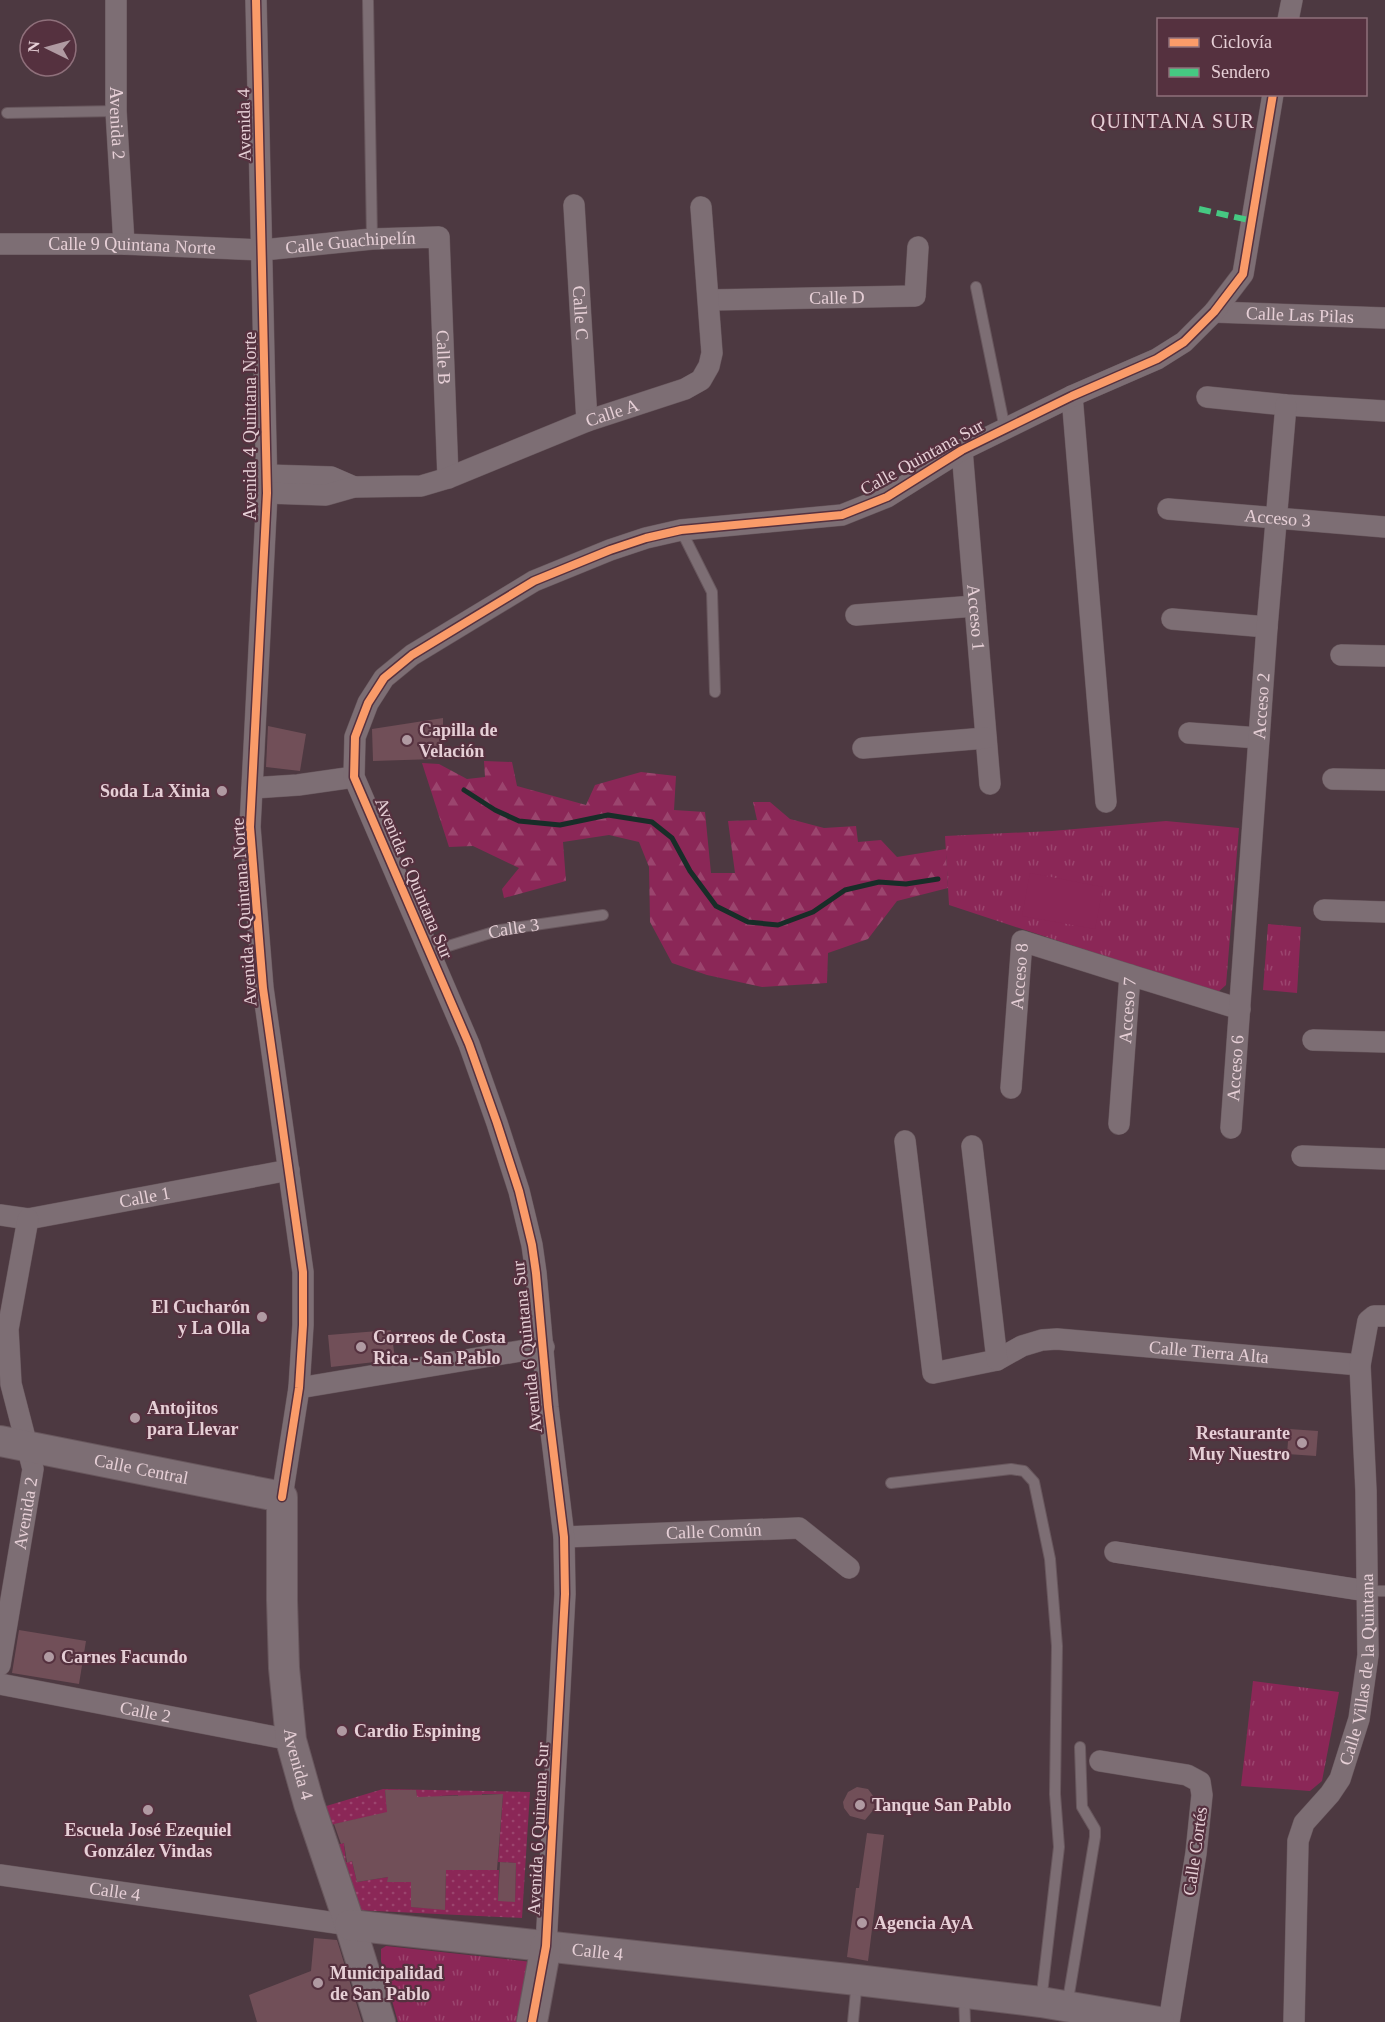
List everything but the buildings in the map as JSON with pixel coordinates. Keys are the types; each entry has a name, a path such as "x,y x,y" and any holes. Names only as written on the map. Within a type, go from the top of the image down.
{"main road":[{"name":"Calle Central","path":"13,1443 282,1497"},
{"name":"Avenida 4","path":"282,1497 284,1668 291,1740 309,1804 380,2022"},
{"name":"Calle 4","path":"350,1925 857,1980 965,2008 1054,2004 1159,2022"},
{"path":"532,2022 546,1946"}],"street":[{"name":"Avenida 2","path":"116,0 116,111 124,244"},
{"name":"Avenida 4","path":"256,0 263,250"},
{"path":"1288,18 1292,0"},
{"name":"Calle Quintana Sur","path":"354,777 355,737 368,703 384,678 412,655 534,581 646,538 681,531 842,515 887,497 962,450 1072,396 1157,359 1184,342 1214,312 1243,274 1273,96"},
{"name":"Calle C","path":"574,205 587,422"},
{"name":"Calle A","path":"267,484 326,495 354,487 421,486 448,478 587,422 685,389 701,380 709,366 712,353 701,207"},
{"name":"Calle Guachipelín","path":"263,250 372,239 439,237"},
{"name":"Calle B","path":"439,237 448,478"},
{"name":"Calle 9 Quintana Norte","path":"0,244 124,244 263,250"},
{"name":"Calle D","path":"709,300 915,296 918,247"},
{"name":"Avenida 4 Quintana Norte","path":"263,250 267,484 250,827 262,988 303,1272 303,1325 299,1388 282,1497"},
{"name":"Calle Las Pilas","path":"1214,312 1385,318"},
{"path":"1072,396 1106,802"},
{"path":"1208,397 1286,405 1385,411"},
{"name":"Acceso 2","path":"1240,1009 1267,627 1286,405"},
{"name":"Acceso 1","path":"962,450 990,784"},
{"name":"Acceso 3","path":"1168,509 1385,527"},
{"path":"856,615 975,606"},
{"path":"1172,620 1267,627"},
{"path":"1341,655 1385,656"},
{"path":"1189,733 1259,738"},
{"path":"863,748 986,738"},
{"path":"252,788 298,785 354,777"},
{"name":"Avenida 6 Quintana Sur","path":"354,777 469,1044 519,1191 532,1245 564,1537 565,1594 546,1946"},
{"path":"1333,779 1385,780"},
{"path":"1324,910 1385,912"},
{"name":"Acceso 8","path":"1011,1088 1022,941 1130,975"},
{"name":"Acceso 7","path":"1119,1124 1130,975 1240,1009"},
{"name":"Acceso 6","path":"1231,1128 1240,1009"},
{"path":"1313,1040 1385,1041"},
{"name":"Calle Tierra Alta","path":"905,1141 933,1373 997,1360 1022,1346 1042,1340 1057,1339 1360,1365"},
{"path":"972,1146 997,1360"},
{"path":"1302,1156 1385,1159"},
{"name":"Calle 1","path":"0,1215 28,1220 289,1170"},
{"name":"Avenida 2","path":"0,1665 33,1469 13,1443 8,1329 28,1220"},
{"name":"Calle Villas de la Quintana","path":"1294,2022 1298,1840 1304,1823 1340,1779 1359,1719 1368,1655 1376,1591 1366,1491 1360,1365 1368,1321 1374,1316 1385,1316"},
{"path":"299,1388 544,1347"},
{"name":"Calle Común","path":"564,1537 799,1528 849,1568"},
{"path":"1115,1552 1376,1591"},
{"name":"Calle 2","path":"0,1684 291,1740"},
{"name":"Calle Cortés","path":"1100,1761 1187,1774 1200,1782 1202,1795 1196,1853 1169,2022"},
{"name":"Calle 4","path":"0,1875 350,1925"}],"lane":[{"path":"368,2 372,239"},
{"path":"7,113 116,111"},
{"path":"976,287 1005,429"},
{"path":"681,531 712,592 715,692"},
{"name":"Calle 3","path":"429,952 500,930 603,915"},
{"path":"891,1483 1011,1469 1024,1471 1034,1482 1050,1559 1057,1646 1055,1794 1059,1847 1054,2004"},
{"path":"1054,2004 1095,1837 1095,1828 1082,1807 1080,1747"},
{"path":"853,2022 857,1980"}],"green space":[{"path":"484,761 512,762 517,786 586,805 595,785 641,772 676,776 674,810 705,812 711,873 735,873 728,821 757,820 753,802 770,802 790,819 824,828 856,826 858,842 881,840 897,857 946,849 948,888 897,901 868,939 828,953 827,983 762,987 707,975 672,963 650,922 649,867 639,842 609,835 563,842 566,881 504,898 502,889 519,868 473,846 449,847 422,763 439,764 467,779 485,777"},
{"path":"1166,821 1239,828 1226,985 1217,993 949,905 945,836 1052,831"},
{"path":"1030,873 1103,887 1095,929 1022,916"},
{"path":"1268,924 1301,927 1297,993 1263,990"},
{"path":"1253,1681 1339,1692 1322,1781 1310,1791 1241,1786"},
{"path":"383,1789 530,1792 522,1918 355,1910 323,1807","holes":["385,1790 416,1790 419,1830 440,1796 458,1795 459,1828 481,1829 482,1794 503,1794 498,1862 516,1863 515,1901 498,1901 499,1870 446,1870 445,1909 411,1907 411,1857 388,1882 388,1877 357,1882 352,1861 346,1862 344,1843 335,1845 331,1825 363,1818 388,1816"]},
{"path":"386,1946 532,1962 523,2022 398,2022 381,1961 381,1949"}],"waterway":[{"path":"464,790 495,810 519,821 560,825 608,815 652,822 672,838 690,871 716,906 748,922 778,925 813,912 845,890 879,882 906,884 938,879"}],"marked path":[{"path":"1199,209 1253,221"}],"cycle path":[{"path":"256,0 267,493 250,827 263,988 303,1272 303,1325 299,1388 282,1497"},
{"path":"532,2022 546,1946 565,1594 564,1537 548,1407 536,1273 519,1191 469,1044 354,777 355,737 368,703 384,678 412,655 534,581 610,550 681,530 842,515 887,497 962,450 1072,396 1157,359 1184,342 1214,312 1243,274 1273,96"}],"place":[{"name":"Capilla de Velación","path":"407,740"},
{"name":"Soda La Xinia","path":"222,791"},
{"name":"El Cucharón y La Olla","path":"262,1317"},
{"name":"Correos de Costa Rica - San Pablo","path":"361,1347"},
{"name":"Antojitos para Llevar","path":"135,1418"},
{"name":"Restaurante Muy Nuestro","path":"1302,1443"},
{"name":"Carnes Facundo","path":"49,1657"},
{"name":"Cardio Espining","path":"342,1731"},
{"name":"Tanque San Pablo","path":"860,1805"},
{"name":"Escuela José Ezequiel González Vindas","path":"148,1810"},
{"name":"Agencia AyA","path":"862,1923"},
{"name":"Municipalidad de San Pablo","path":"318,1983"}],"district":[{"name":"QUINTANA SUR","path":"1173,121"}]}
